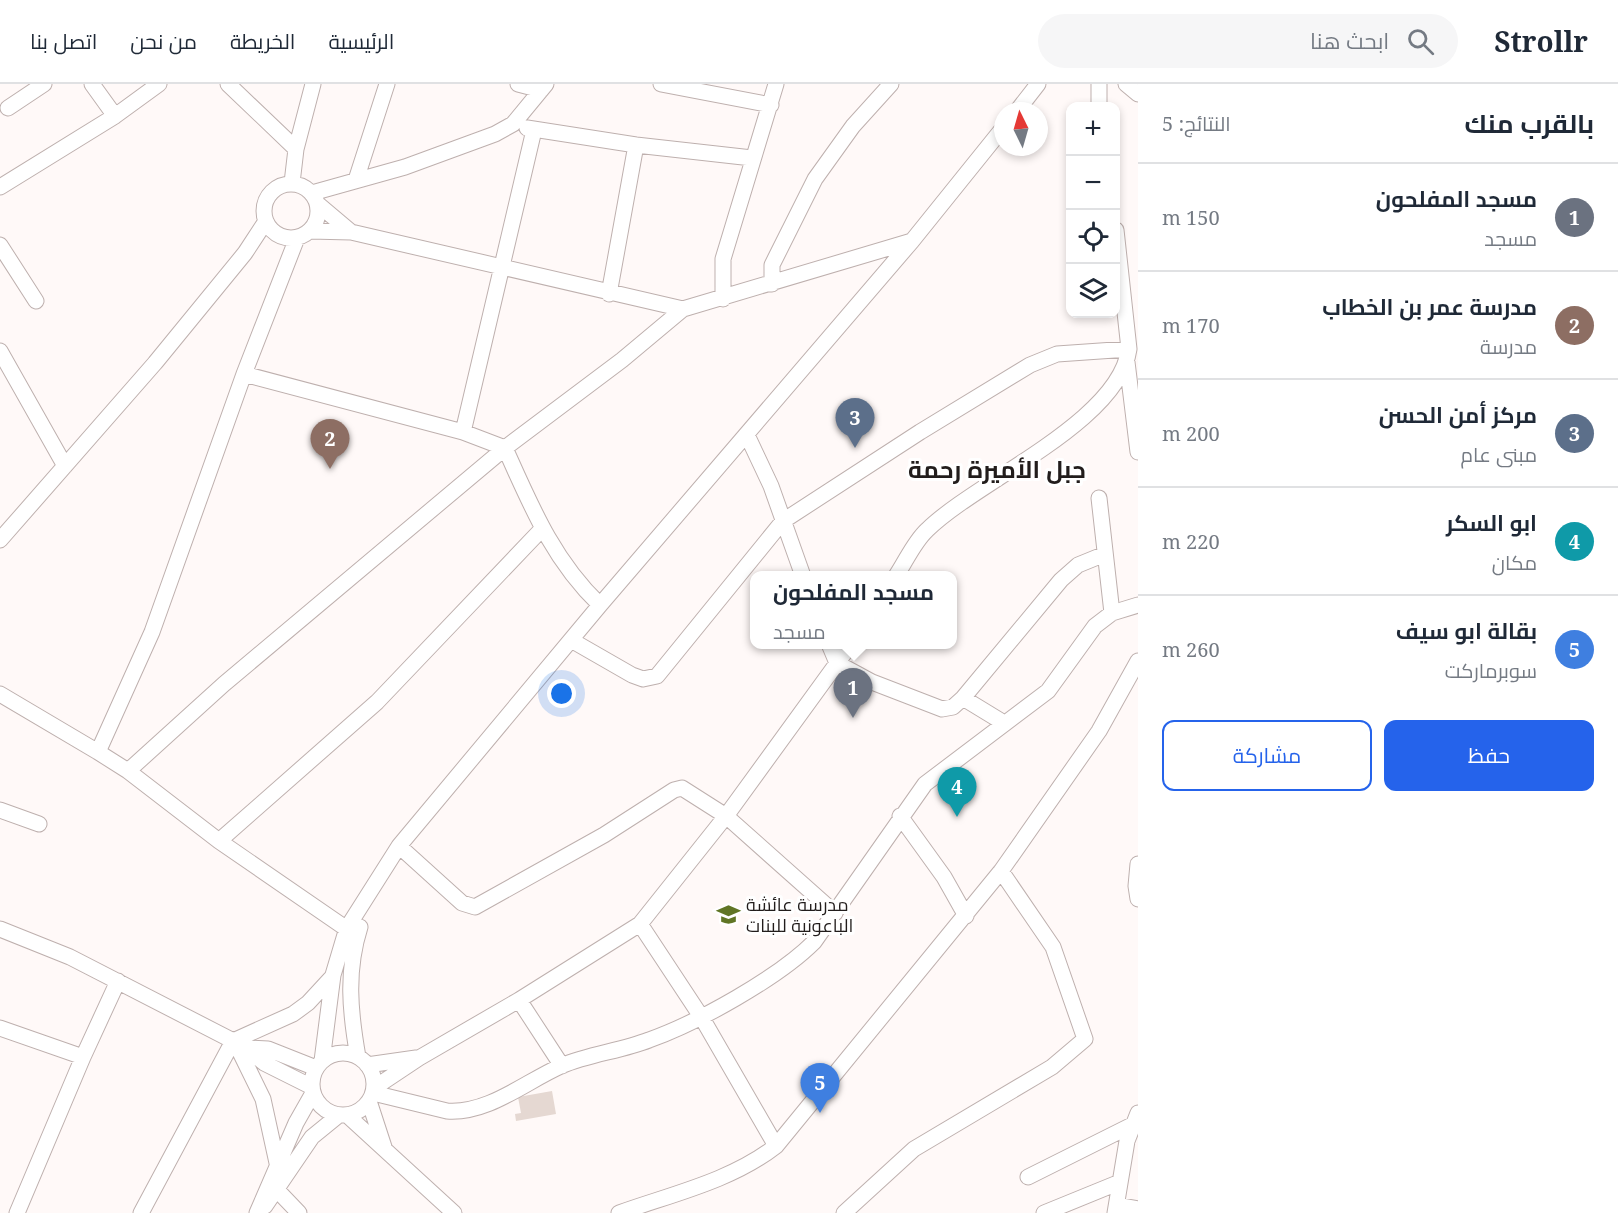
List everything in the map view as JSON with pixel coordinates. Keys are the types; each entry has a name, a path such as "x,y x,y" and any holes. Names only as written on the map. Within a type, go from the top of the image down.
{"street":[{"path":"8,108 44,84"},
{"path":"92,84 116,116"},
{"path":"0,187 116,116 159,84"},
{"path":"228,84 296,149"},
{"path":"292,183 296,149 313,84"},
{"path":"356,180 387,84"},
{"path":"518,84 543,87"},
{"path":"661,84 771,105"},
{"path":"723,299 723,259 776,84"},
{"path":"772,284 772,266 815,179 853,126 891,84"},
{"path":"1099,102 1100,84"},
{"path":"1126,84 1138,94"},
{"path":"1024,102 1038,85"},
{"path":"316,199 356,180 447,152 495,134 513,124 543,87"},
{"path":"513,124 534,130 636,145 752,158"},
{"path":"464,432 534,130"},
{"path":"141,1213 232,1041 292,1014 322,990 333,975 369,898 399,846 600,605 912,241 994,139"},
{"path":"609,294 636,145"},
{"path":"0,540 155,363 245,253 266,221 266,200 281,185 292,183 303,186 351,232"},
{"path":"98,752 152,632 244,374 304,234 318,219 316,199"},
{"path":"266,221 277,234"},
{"path":"245,253 277,234 351,232 609,294 683,309 723,299 912,241"},
{"path":"0,245 36,301"},
{"path":"1119,264 1138,452"},
{"path":"128,771 224,684 505,448 622,360 683,309"},
{"path":"0,351 65,466"},
{"path":"571,640 632,675 643,679 657,676 783,521 920,432 1030,365 1057,354 1128,355"},
{"path":"899,571 926,531 1082,420 1105,394 1128,355"},
{"path":"244,374 464,432 505,448 541,530 574,578 600,605"},
{"path":"747,435 771,486 801,571"},
{"path":"1099,498 1112,613"},
{"path":"219,841 377,702 541,530"},
{"path":"832,649 837,663 872,682 936,708 950,709 963,698 1060,580 1078,565 1105,554"},
{"path":"372,1094 432,1109 456,1112 501,1097 562,1066 649,1040 702,1018 795,960 814,942 919,790 937,772 1048,691 1095,626 1112,613 1138,604"},
{"path":"258,1213 277,1190 312,1137 343,1115 356,1113 372,1094 419,1058 519,1000 640,924 726,816 847,649"},
{"path":"619,1213 732,1173 755,1162 776,1146 1001,871 1099,731 1138,661"},
{"path":"0,694 128,771 219,841 352,932"},
{"path":"963,698 1004,723"},
{"path":"399,846 462,903 470,907 604,835 677,788 685,789 726,816 835,913"},
{"path":"0,810 39,825"},
{"path":"900,816 944,877 966,916"},
{"path":"1138,864 1136,886 1138,899"},
{"path":"844,1213 914,1149 1052,1067 1085,1039 1053,947 1001,871"},
{"path":"640,924 702,1018 776,1146"},
{"path":"0,929 70,957 247,1048 264,1063 313,1090 323,1108 343,1115 384,1147 454,1213"},
{"path":"352,932 349,979 352,1021 363,1061 374,1080 372,1094 384,1147"},
{"path":"258,1213 277,1163 313,1090 333,975"},
{"path":"17,1213 118,981"},
{"path":"519,1000 562,1066"},
{"path":"0,1028 83,1057"},
{"path":"232,1041 245,1059 263,1099 277,1163"},
{"path":"247,1048 268,1049 319,1065 340,1054 363,1061 419,1058"},
{"path":"1135,1119 1132,1142 1120,1182 1116,1209 1138,1209"},
{"path":"1028,1177 1135,1119"},
{"path":"1044,1213 1120,1182"},
{"path":"277,1190 299,1213"}],"building":[{"path":"552,1091 556,1114 516,1121 515,1114 521,1113 518,1097"}],"place":[{"name":"مركز أمن الحسن","path":"855,448"},
{"name":"مدرسة عمر بن الخطاب","path":"330,469"},
{"name":"مسجد المفلحون","path":"853,718"},
{"name":"ابو السكر","path":"957,817"},
{"name":"مدرسة عائشة الباعونية للبنات","path":"728,914"},
{"name":"بقالة ابو سيف","path":"820,1113"}],"district":[{"name":"جبل الأميرة رحمة","path":"997,468"}]}
